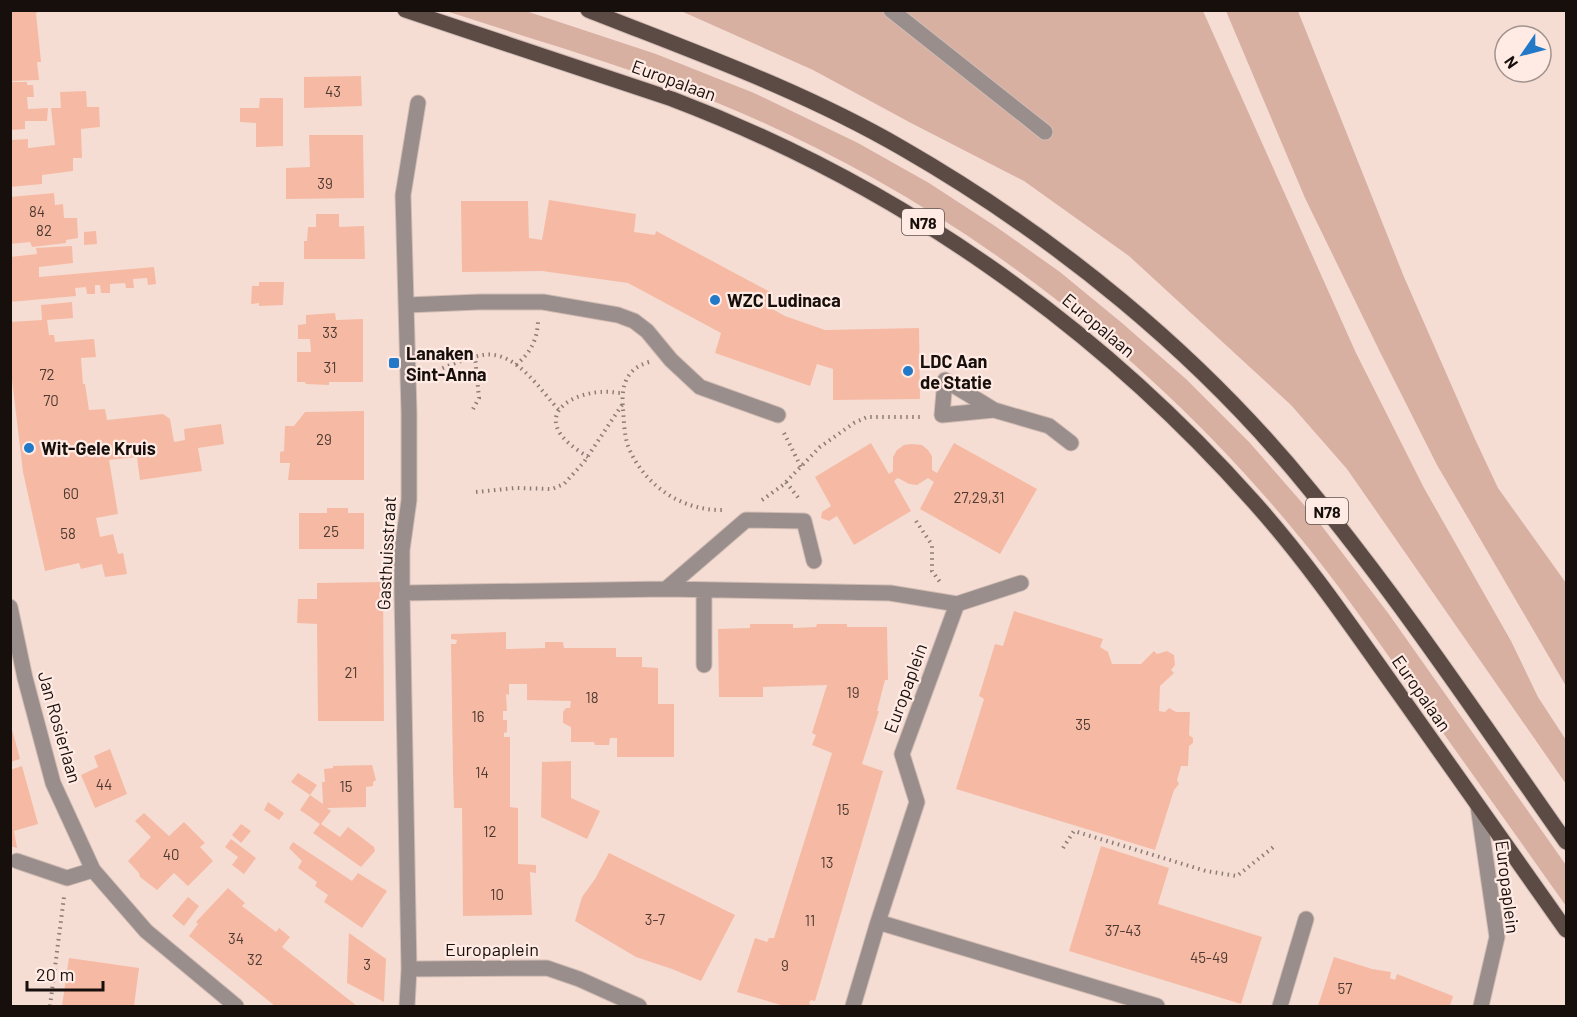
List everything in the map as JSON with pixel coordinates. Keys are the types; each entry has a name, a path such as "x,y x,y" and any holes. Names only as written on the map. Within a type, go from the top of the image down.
{"main road":[{"name":"Europalaan","path":"405,10 672,99 756,134 859,184 891,203 962,247 1053,312 1152,396 1254,502 1333,600 1566,930"},
{"name":"Europalaan","path":"588,10 750,73 860,125 900,147 958,181 1030,231 1081,268 1131,310 1180,352 1228,399 1309,489 1383,584 1566,842"}],"street":[{"path":"891,10 1045,132"},
{"name":"Gasthuisstraat","path":"407,1006 409,969 402,550 409,501 407,305 403,195 418,103"},
{"path":"407,305 537,302 604,311 634,321 647,331 668,357 700,387 778,415"},
{"path":"993,410 1049,426 1071,443"},
{"path":"666,589 746,519 804,521 814,561"},
{"path":"402,593 666,589 890,592 957,604 1021,583"},
{"path":"704,590 704,665"},
{"name":"Europaplein","path":"853,1006 917,802 902,754 957,604"},
{"name":"Jan Rosierlaan","path":"10,607 25,678 53,783 93,870 146,931 236,1006"},
{"name":"Europaplein","path":"1478,806 1497,937 1481,1006"},
{"path":"17,861 67,878 93,870"},
{"path":"1280,1006 1306,919"},
{"path":"878,922 1157,1006"},
{"name":"Europaplein","path":"409,969 547,968 639,1006"}],"path":[{"path":"516,365 530,351 535,342 538,323 537,302"},
{"path":"408,382 475,357 494,355 503,357 516,365 559,410"},
{"path":"473,409 479,398 475,357"},
{"path":"668,357 638,366 628,375 622,393 628,445 642,471 654,484 684,504 716,510 735,509"},
{"path":"588,458 561,435 556,424 556,413 564,405 589,394 622,393"},
{"path":"476,492 515,488 552,489 564,484 588,458 622,405"},
{"path":"778,415 785,436 801,467"},
{"path":"756,503 783,485 835,435 867,417 921,417"},
{"path":"916,521 932,546 932,571 957,604"},
{"path":"1063,848 1074,831 1206,871 1237,876 1276,845"},
{"path":"50,1006 67,878"}],"shaded area":[{"path":"446,11 526,11 656,54 754,93 858,143 929,183 1060,272 1186,379 1250,443 1318,521 1388,613 1566,865 1566,906 1356,610 1297,534 1204,430 1102,336 991,252 873,178 817,148 720,104 652,78"},
{"path":"681,11 1203,11 1356,353 1424,488 1511,641 1538,697 1566,740 1566,784 1347,469 1291,405 1129,256 1024,181 813,70"},
{"path":"1226,11 1298,11 1404,277 1475,439 1498,488 1566,583 1566,686 1437,465 1380,352 1305,198"}],"building":[{"path":"10,10 42,10 36,13 41,62 37,62 39,80 10,81"},
{"path":"361,76 362,106 304,108 304,77"},
{"path":"10,82 27,82 27,85 33,85 34,97 27,97 28,109 48,108 47,121 25,121 25,129 10,130"},
{"path":"86,91 87,107 99,107 100,127 81,129 82,158 73,158 73,171 42,175 42,184 10,187 10,140 28,139 28,148 55,145 51,108 61,108 60,92"},
{"path":"260,98 283,98 283,146 256,147 256,123 240,122 240,108 259,108"},
{"path":"309,135 363,135 364,198 286,199 286,168 310,167"},
{"path":"54,193 55,205 63,204 64,218 77,218 78,238 66,240 66,243 32,247 30,242 10,244 10,197"},
{"name":"WZC Ludinaca","path":"549,200 636,214 634,232 655,235 656,231 658,232 774,294 767,306 785,316 825,330 919,328 920,399 833,400 833,369 817,364 810,386 715,353 721,333 628,283 542,271 462,272 461,201 528,201 529,238 542,240"},
{"path":"316,214 339,214 339,227 364,226 365,259 304,259 304,241 307,241 308,227 316,227"},
{"path":"96,231 97,244 84,245 84,232"},
{"path":"72,246 73,263 39,267 39,277 154,267 156,284 148,285 147,278 133,279 134,288 126,288 125,283 110,284 110,293 101,293 100,285 95,285 95,294 87,294 86,287 75,288 76,296 10,302 10,257 37,254 36,248"},
{"path":"259,282 284,282 283,305 251,304 252,286 259,286"},
{"path":"72,302 73,318 47,320 49,335 54,335 55,342 94,339 96,357 81,358 83,384 85,384 89,410 105,409 107,420 163,414 170,419 174,442 185,440 184,429 221,424 224,444 198,448 202,471 140,480 137,457 109,460 118,514 96,518 100,537 113,534 118,554 123,553 127,574 105,577 102,564 81,569 79,563 45,571 23,472 10,363 10,322 42,320 41,305"},
{"path":"335,313 336,320 363,319 363,382 329,382 329,385 297,382 297,352 311,352 310,339 298,339 298,325 306,324 306,315"},
{"path":"364,411 364,480 288,480 290,463 280,463 280,452 284,451 285,426 294,426 305,412"},
{"path":"871,443 889,474 893,471 893,457 897,450 904,445 912,444 922,445 928,450 932,456 932,470 937,473 954,443 1037,489 1000,554 920,509 934,482 928,478 917,485 909,484 898,478 894,481 911,511 854,545 837,516 829,521 821,518 822,512 831,506 815,477"},
{"path":"327,508 348,508 348,513 364,513 364,549 299,549 299,513 327,513"},
{"path":"383,582 384,721 318,721 317,624 297,623 298,599 317,599 317,583"},
{"path":"1014,611 1103,639 1100,647 1108,652 1112,664 1141,664 1154,651 1157,654 1167,651 1174,655 1175,665 1171,670 1174,673 1160,686 1159,711 1165,712 1169,708 1176,712 1190,712 1189,735 1193,738 1193,743 1189,746 1188,766 1181,766 1177,780 1179,784 1174,790 1155,850 956,789 984,699 979,696 995,644 1003,646"},
{"path":"750,624 793,624 793,628 816,627 817,624 887,627 888,680 885,680 877,711 879,711 862,764 883,771 815,1001 811,1000 809,1003 811,1006 784,1006 737,992 755,938 767,942 769,938 774,938 832,753 812,745 816,735 812,733 827,685 763,687 763,697 719,697 718,629 750,628"},
{"path":"506,632 506,649 545,648 545,642 563,642 564,648 616,648 616,657 642,657 642,667 658,668 658,704 674,704 674,757 617,757 617,738 610,738 609,745 595,745 594,742 571,742 571,727 563,723 563,712 566,708 570,708 571,701 527,700 527,684 509,684 509,695 506,694 507,711 503,711 503,720 507,720 507,732 504,733 504,737 510,737 510,807 518,808 518,864 536,865 536,873 530,872 532,915 463,916 462,808 454,808 453,773 451,644 456,644 457,640 451,639 451,634"},
{"path":"10,722 20,759 10,762"},
{"path":"110,749 127,794 95,808 81,775 98,767 94,756"},
{"path":"571,761 571,798 600,811 587,839 541,817 542,762"},
{"path":"372,765 376,780 373,786 366,787 366,807 327,808 331,811 321,824 340,837 348,827 374,847 375,851 361,867 313,833 320,824 300,810 310,795 323,804 324,769 333,768 333,766"},
{"path":"22,766 38,824 14,831 17,848 10,846 10,770"},
{"path":"298,773 317,785 310,795 291,782"},
{"path":"268,802 284,813 279,820 264,810"},
{"path":"144,813 169,836 184,822 205,843 200,847 213,861 188,886 174,873 157,890 140,877 128,861 151,837 135,821"},
{"path":"241,824 251,831 241,843 232,835"},
{"path":"231,839 256,858 244,874 232,865 238,857 225,847"},
{"path":"293,842 352,881 358,873 387,891 362,928 324,902 328,895 315,886 317,882 298,868 302,861 289,848"},
{"path":"1101,846 1169,868 1158,904 1262,937 1241,1004 1069,951"},
{"path":"609,853 735,915 701,981 636,957 575,921 582,897"},
{"path":"228,888 245,903 242,906 276,932 279,928 290,937 282,947 357,1006 275,1006 189,936 198,924 196,922"},
{"path":"188,897 199,906 184,926 172,916"},
{"path":"349,933 386,959 384,1002 347,983"},
{"path":"1334,957 1372,969 1391,972 1390,978 1395,980 1397,974 1453,996 1450,1006 1318,1006"},
{"path":"69,958 139,968 134,1006 62,1006"}],"place":[{"name":"WZC Ludinaca","path":"715,300"},
{"name":"Lanaken Sint-Anna","path":"394,363"},
{"name":"LDC Aan de Statie","path":"908,371"},
{"name":"Wit-Gele Kruis","path":"29,448"}]}
